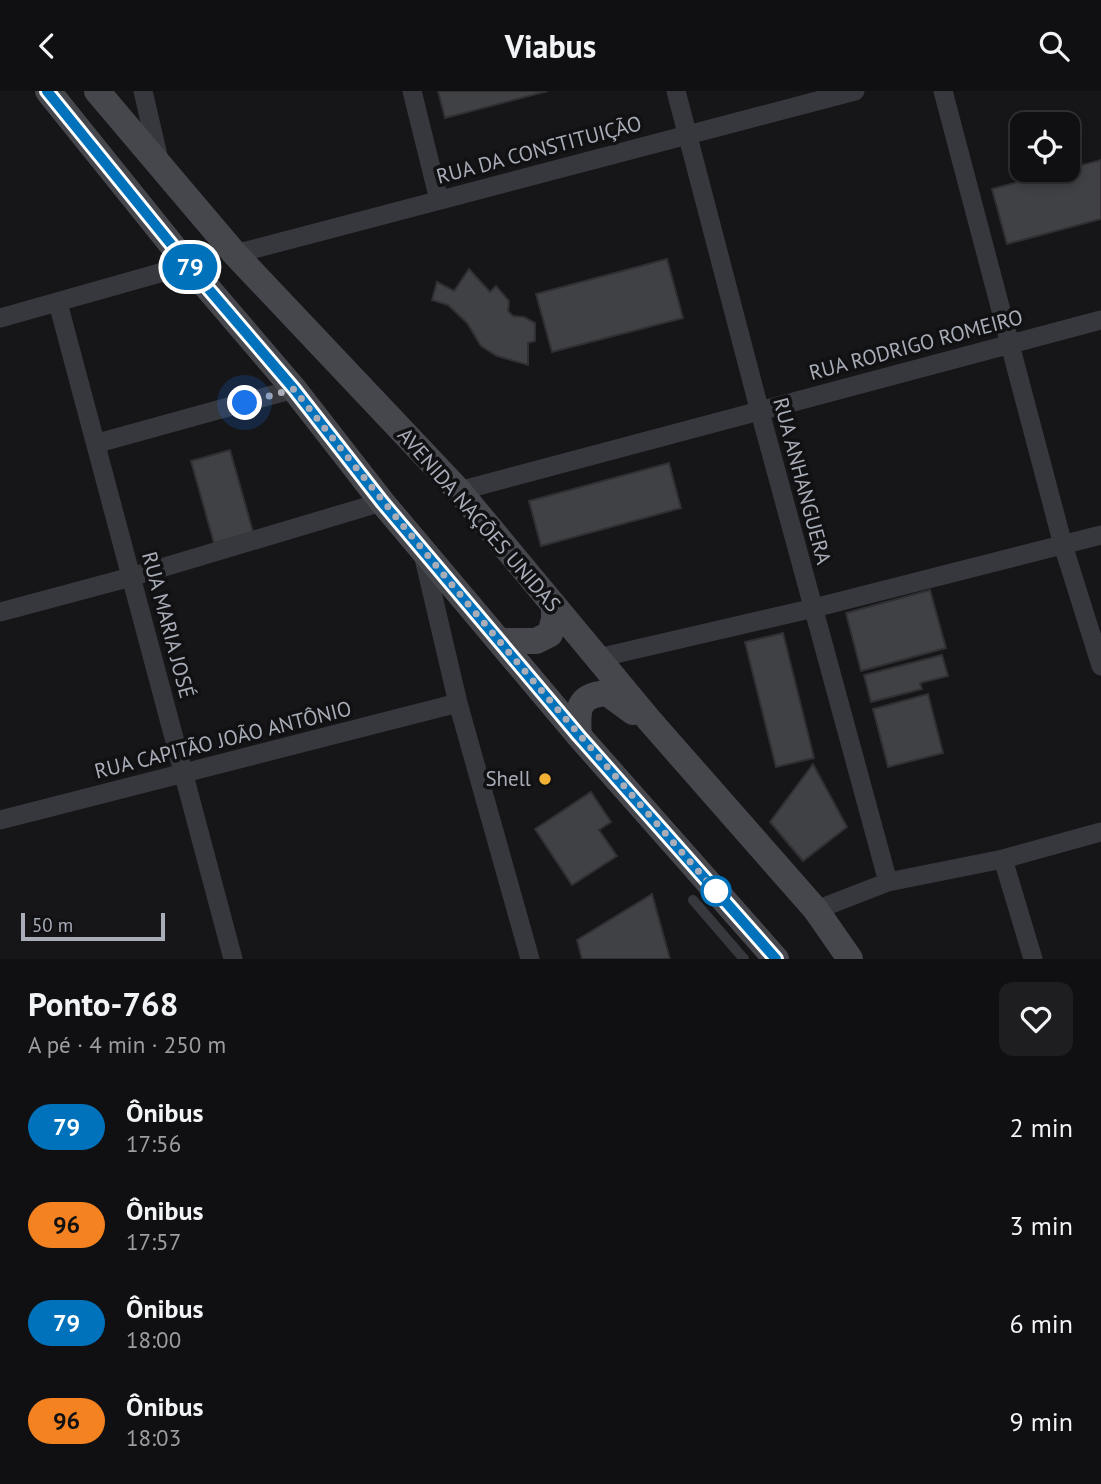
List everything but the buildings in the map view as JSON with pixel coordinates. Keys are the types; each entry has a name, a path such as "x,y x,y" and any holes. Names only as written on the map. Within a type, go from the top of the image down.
{"main road":[{"path":"47,91 188,265 294,389 382,502 579,736 776,959"},
{"name":"AVENIDA NAÇÕES UNIDAS","path":"97,91 235,254 458,491 650,721 816,910 850,959"},
{"path":"501,641 536,641 550,634 554,606"},
{"path":"579,736 578,716 582,703 592,694 607,693 625,708 650,721"}],"street":[{"path":"143,91 161,168"},
{"path":"412,91 439,200"},
{"name":"RUA ANHANGUERA","path":"676,91 888,882"},
{"name":"RUA DA CONSTITUIÇÃO","path":"235,254 855,91"},
{"path":"943,91 1063,545 1101,666"},
{"path":"0,319 188,265"},
{"name":"RUA MARIA JOSÉ","path":"58,303 98,443 233,959"},
{"name":"RUA RODRIGO ROMEIRO","path":"458,491 1101,320"},
{"path":"98,443 294,389"},
{"path":"0,612 131,577 382,502"},
{"path":"598,658 814,608 1101,535"},
{"path":"421,546 458,703 530,959"},
{"name":"RUA CAPITÃO JOÃO ANTÔNIO","path":"0,820 458,703"},
{"path":"816,910 888,882 1003,859 1101,832"},
{"path":"1003,859 1033,959"}],"lane":[{"path":"694,900 744,959"}],"bus line":[{"name":"79","path":"47,91 188,265 294,389 382,502 579,736 776,959"}],"place":[{"name":"Shell","path":"545,779"}],"route":[{"path":"245,403 294,389 382,502 579,736 722,898 716,891"}]}
